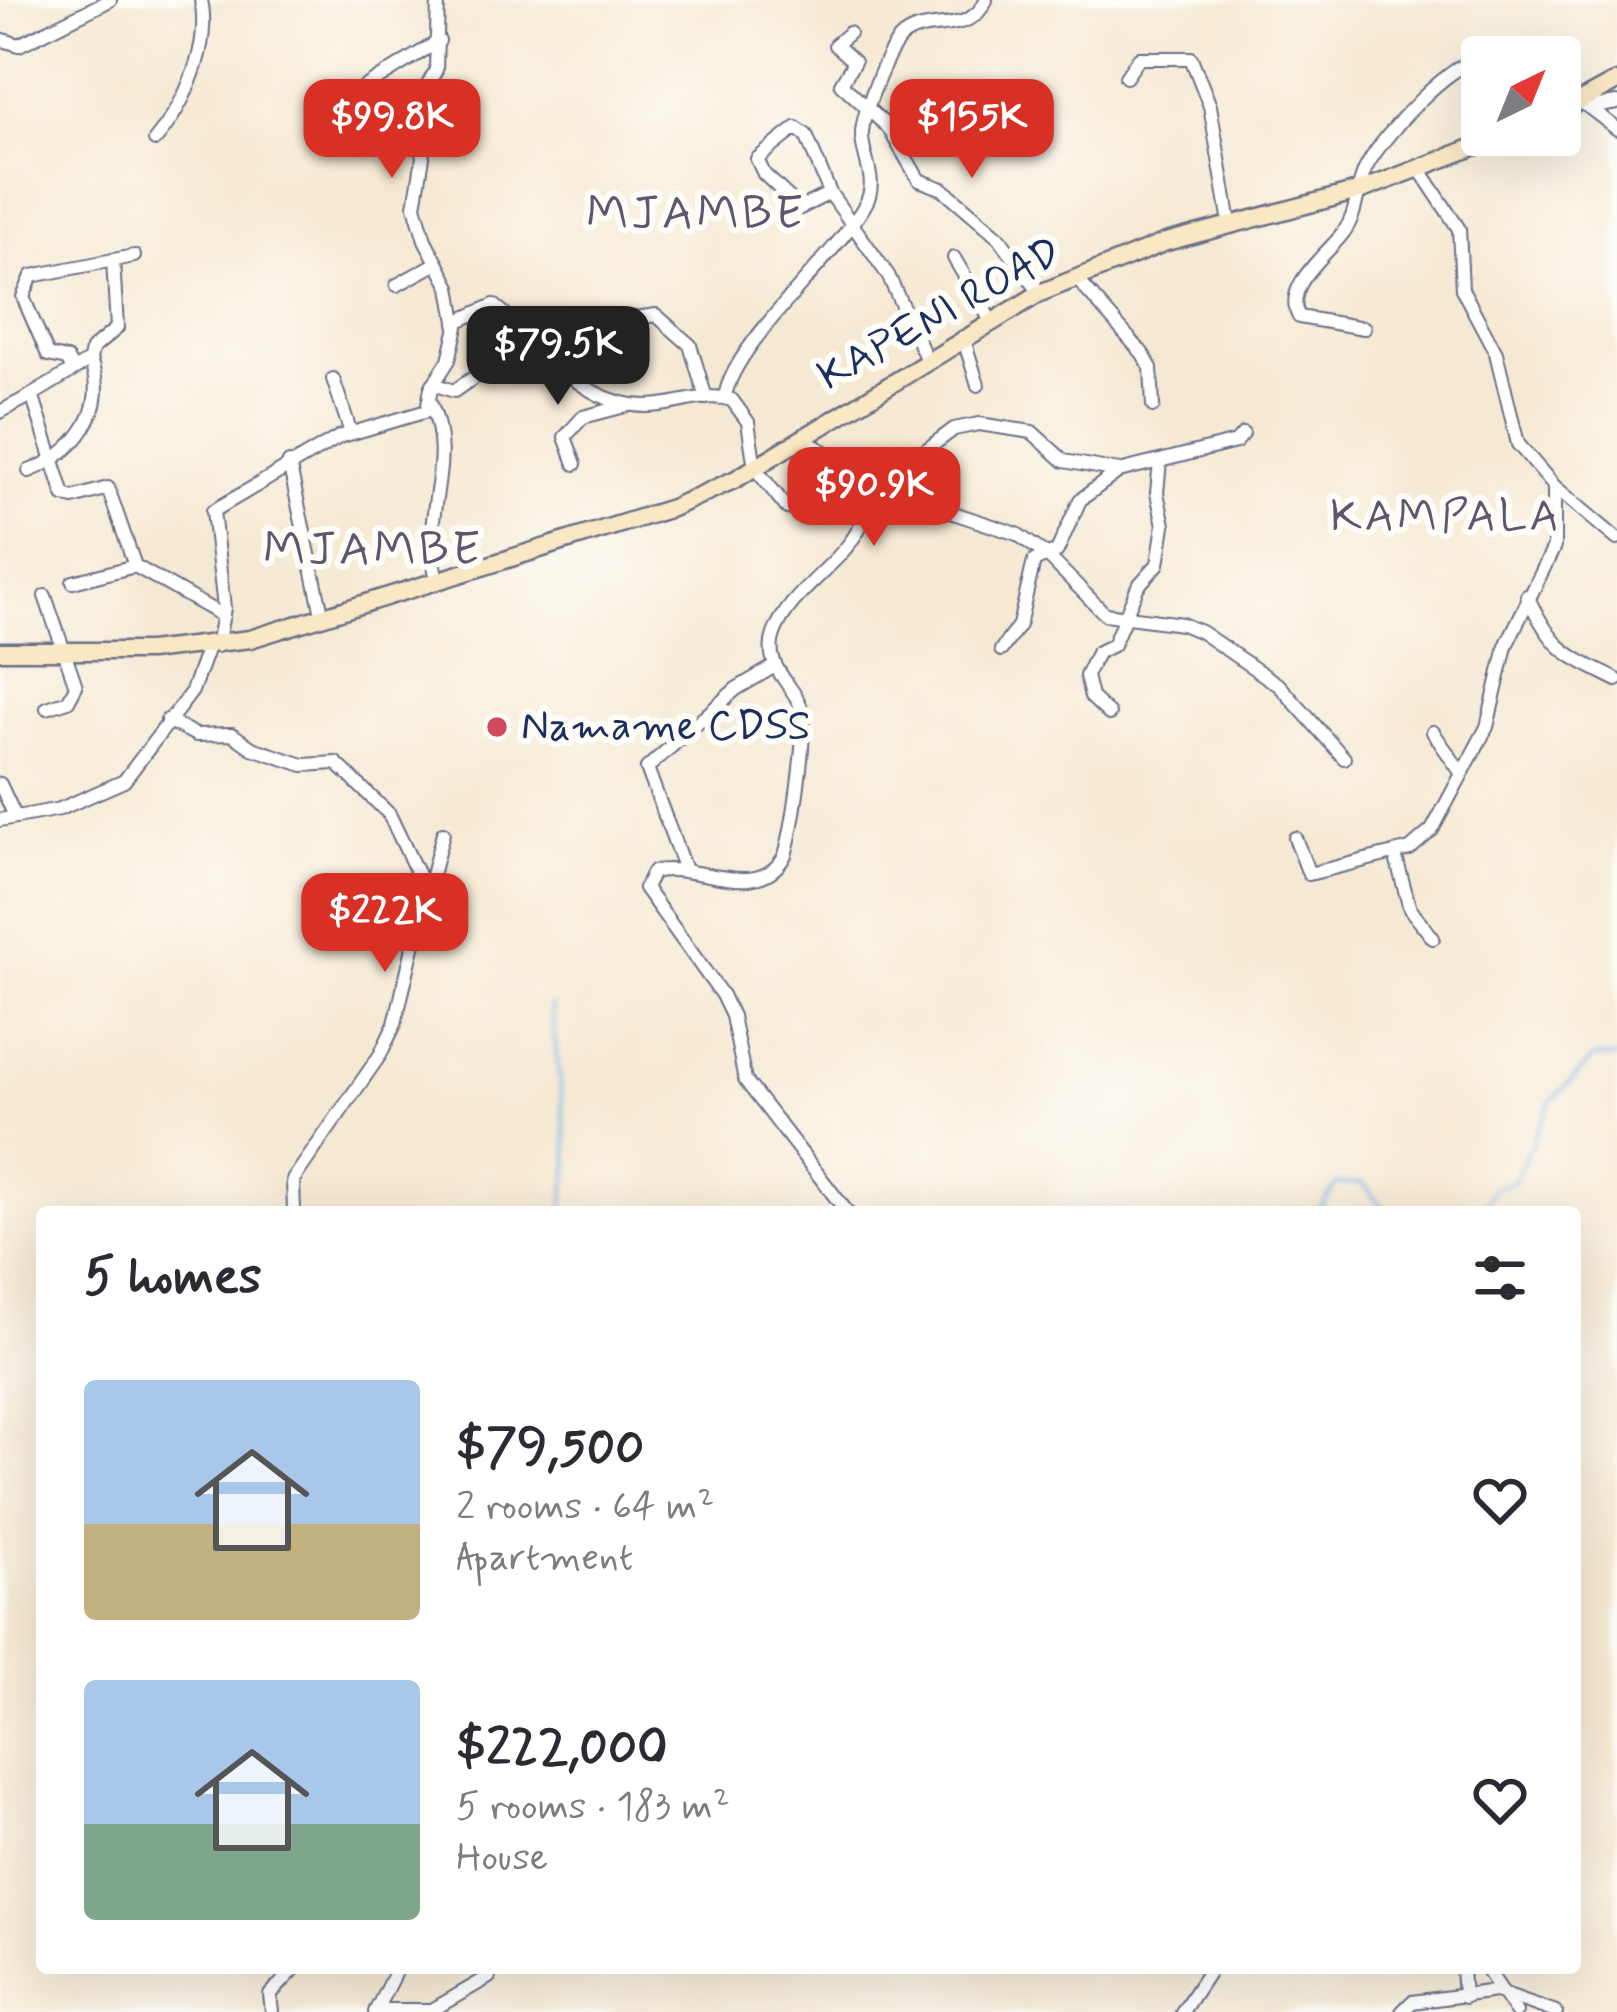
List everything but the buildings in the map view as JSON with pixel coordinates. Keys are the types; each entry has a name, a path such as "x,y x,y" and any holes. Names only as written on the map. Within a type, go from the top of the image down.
{"main road":[{"path":"1581,107 1617,81"},
{"name":"KAPENI ROAD","path":"0,651 213,646 322,618 437,578 672,508 755,468 926,358 1040,293 1230,223 1362,190 1461,153"}],"street":[{"path":"0,39 19,44 110,0"},
{"path":"155,140 174,118 200,46 206,22 201,0"},
{"path":"0,784 7,818 60,809 119,785 151,751 167,721 192,691 213,646 223,616 213,511 289,463 351,433 425,412 433,384 449,360 456,322 450,287 415,213 423,157 415,108 434,79 439,0"},
{"path":"725,397 729,376 749,345 811,278 871,187 862,135 875,82 901,38 914,29 949,27 975,17 986,0"},
{"path":"849,32 836,45 854,62 840,80 888,127 919,181 943,189 999,237 1040,293"},
{"path":"363,88 382,81 439,41"},
{"path":"1126,77 1139,58 1190,58 1210,106 1230,223"},
{"path":"1364,328 1306,321 1294,307 1311,267 1345,232 1368,163 1418,104 1461,65"},
{"path":"1588,105 1617,103"},
{"path":"1588,105 1617,129"},
{"path":"830,193 800,208 764,174 757,158 796,128 806,135 830,193 900,297 926,358"},
{"path":"1420,170 1459,229 1462,290 1496,353 1518,444 1554,487 1617,538"},
{"path":"73,370 67,359 48,355 22,297 32,276 134,256"},
{"path":"954,258 991,321"},
{"path":"29,471 55,462 80,436 89,417 98,388 90,360 92,349 117,328 113,260"},
{"path":"398,285 437,263"},
{"path":"1076,278 1143,354 1151,368 1153,406"},
{"path":"456,322 494,305 537,340 569,380 629,405"},
{"path":"635,318 656,315 691,346 706,398"},
{"path":"963,337 978,385"},
{"path":"0,412 90,360"},
{"path":"433,384 454,391 494,364"},
{"path":"333,379 351,433"},
{"path":"32,395 66,497 108,488 135,566 223,616"},
{"path":"575,464 565,437 583,417 629,405 725,397 740,406 748,422 755,468 787,508 809,512"},
{"path":"430,400 446,450 430,533 437,578"},
{"path":"800,438 863,473 890,477 954,430 1000,424 1031,432 1064,460 1119,471"},
{"path":"1001,650 1019,625 1034,561 1048,556 1069,533 1080,500 1119,471 1236,442 1243,434"},
{"path":"1109,714 1090,697 1086,676 1097,653 1112,645 1138,586 1158,564 1164,525 1157,493 1160,461"},
{"path":"289,463 322,618"},
{"path":"842,1206 747,1083 722,994 646,896 645,882 653,872 685,870 741,879 770,872 783,860 802,717 775,667 772,644 789,604 824,575 865,517 863,473"},
{"path":"1295,838 1309,874 1395,854 1425,838 1494,710 1504,652 1554,547 1554,487"},
{"path":"908,498 1000,525 1048,556 1105,614 1182,624 1201,632 1280,686 1344,758"},
{"path":"73,582 135,566"},
{"path":"46,596 60,651 76,686 68,701 47,708"},
{"path":"1527,596 1547,637 1580,666 1617,680"},
{"path":"685,870 647,768 736,689 775,667"},
{"path":"167,721 196,736 232,734 252,748 303,765 336,763 388,814 422,889 419,937 395,1024 380,1055 293,1180 294,1206"},
{"path":"1433,732 1460,771"},
{"path":"422,889 431,879 442,833"},
{"path":"1395,854 1410,909 1433,938"},
{"path":"272,2012 271,1995 290,1974"},
{"path":"394,1974 376,2011 432,2010 489,1977"},
{"path":"1182,2012 1206,1974"},
{"path":"1462,1974 1464,1997"},
{"path":"1491,1974 1516,2012"},
{"path":"1402,2012 1412,2002 1506,1994 1556,2012"}],"waterway":[{"path":"551,1005 569,1164 563,1206"},
{"path":"1484,1206 1494,1188 1514,1182 1552,1101 1593,1057 1617,1057"},
{"path":"1320,1206 1337,1184 1363,1183 1382,1206"}],"place":[{"name":"Namame CDSS","path":"497,727"}],"district":[{"name":"MJAMBE","path":"696,214"},
{"name":"KAMPALA","path":"1446,517"},
{"name":"MJAMBE","path":"373,550"}]}
